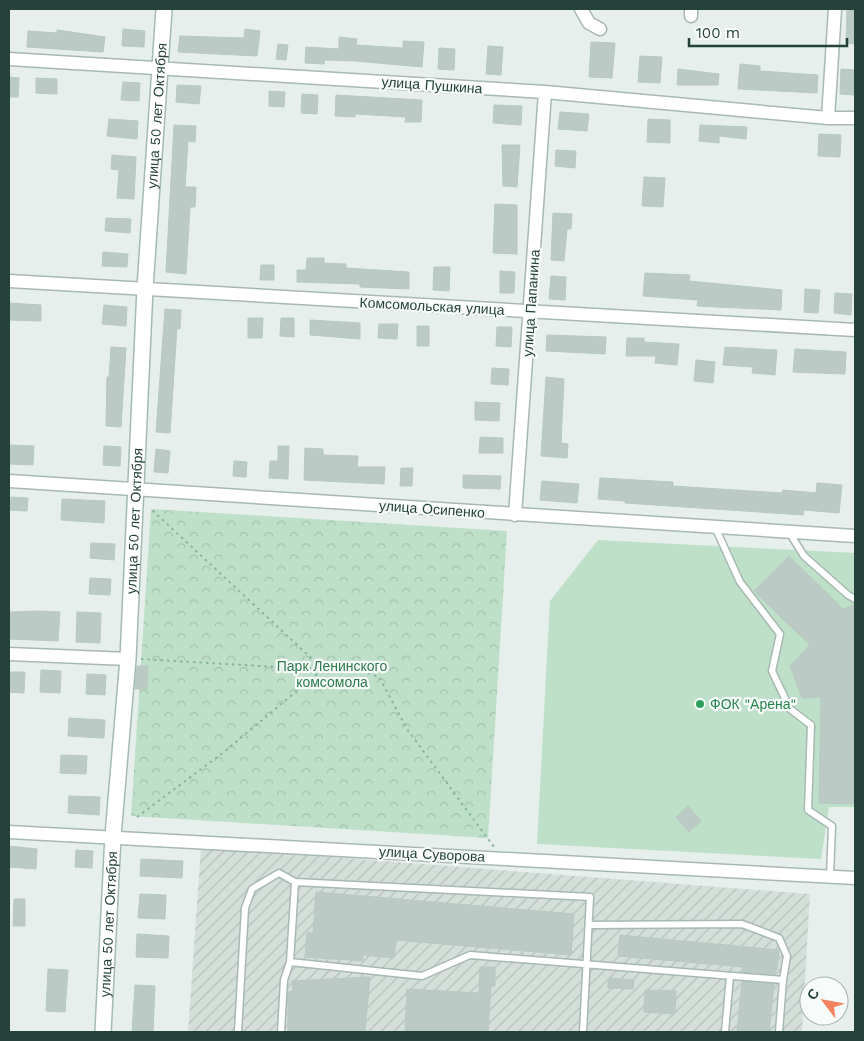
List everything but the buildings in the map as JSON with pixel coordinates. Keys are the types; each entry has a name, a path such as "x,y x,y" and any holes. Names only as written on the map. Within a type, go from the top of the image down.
{"street":[{"name":"улица 50 лет Октября","path":"103,1032 113,836 134,659 135,488 145,288 164,9"},
{"path":"581,9 589,23 600,28"},
{"path":"828,118 835,9"},
{"name":"улица Пушкина","path":"9,59 545,92 828,118 855,118"},
{"name":"улица Папанина","path":"515,514 531,312 545,92"},
{"name":"Комсомольская улица","path":"9,281 855,330"},
{"name":"улица Осипенко","path":"9,481 855,536"},
{"path":"9,654 134,659"},
{"name":"улица Суворова","path":"9,832 113,836 855,878"}],"lane":[{"path":"715,528 740,582 780,634 772,671 790,709 811,725 808,810 832,826 830,876"},
{"path":"789,532 804,556 855,599"},
{"path":"238,1032 245,908 252,889 279,873 295,882 590,897 583,1032"},
{"path":"281,1032 284,980 290,962 295,882"},
{"path":"589,925 742,924 779,938 786,956 779,1032"},
{"path":"290,962 422,976 470,954 783,980"},
{"path":"725,1032 730,976"}],"path":[{"path":"150,509 324,669"},
{"path":"134,659 365,672 379,677 407,729 502,858"},
{"path":"137,817 224,752 324,669"}],"shaded area":[{"path":"201,847 810,894 805,976 799,976 799,1026 802,1026 802,1032 188,1032"}],"green space":[{"name":"Парк Ленинского комсомола","path":"151,509 507,531 488,838 131,816"},
{"name":"ФОК \"Арена\"","path":"598,540 855,553 855,807 829,807 821,859 537,844 550,601"}],"place":[{"name":"ФОК \"Арена\"","path":"700,704"}]}
